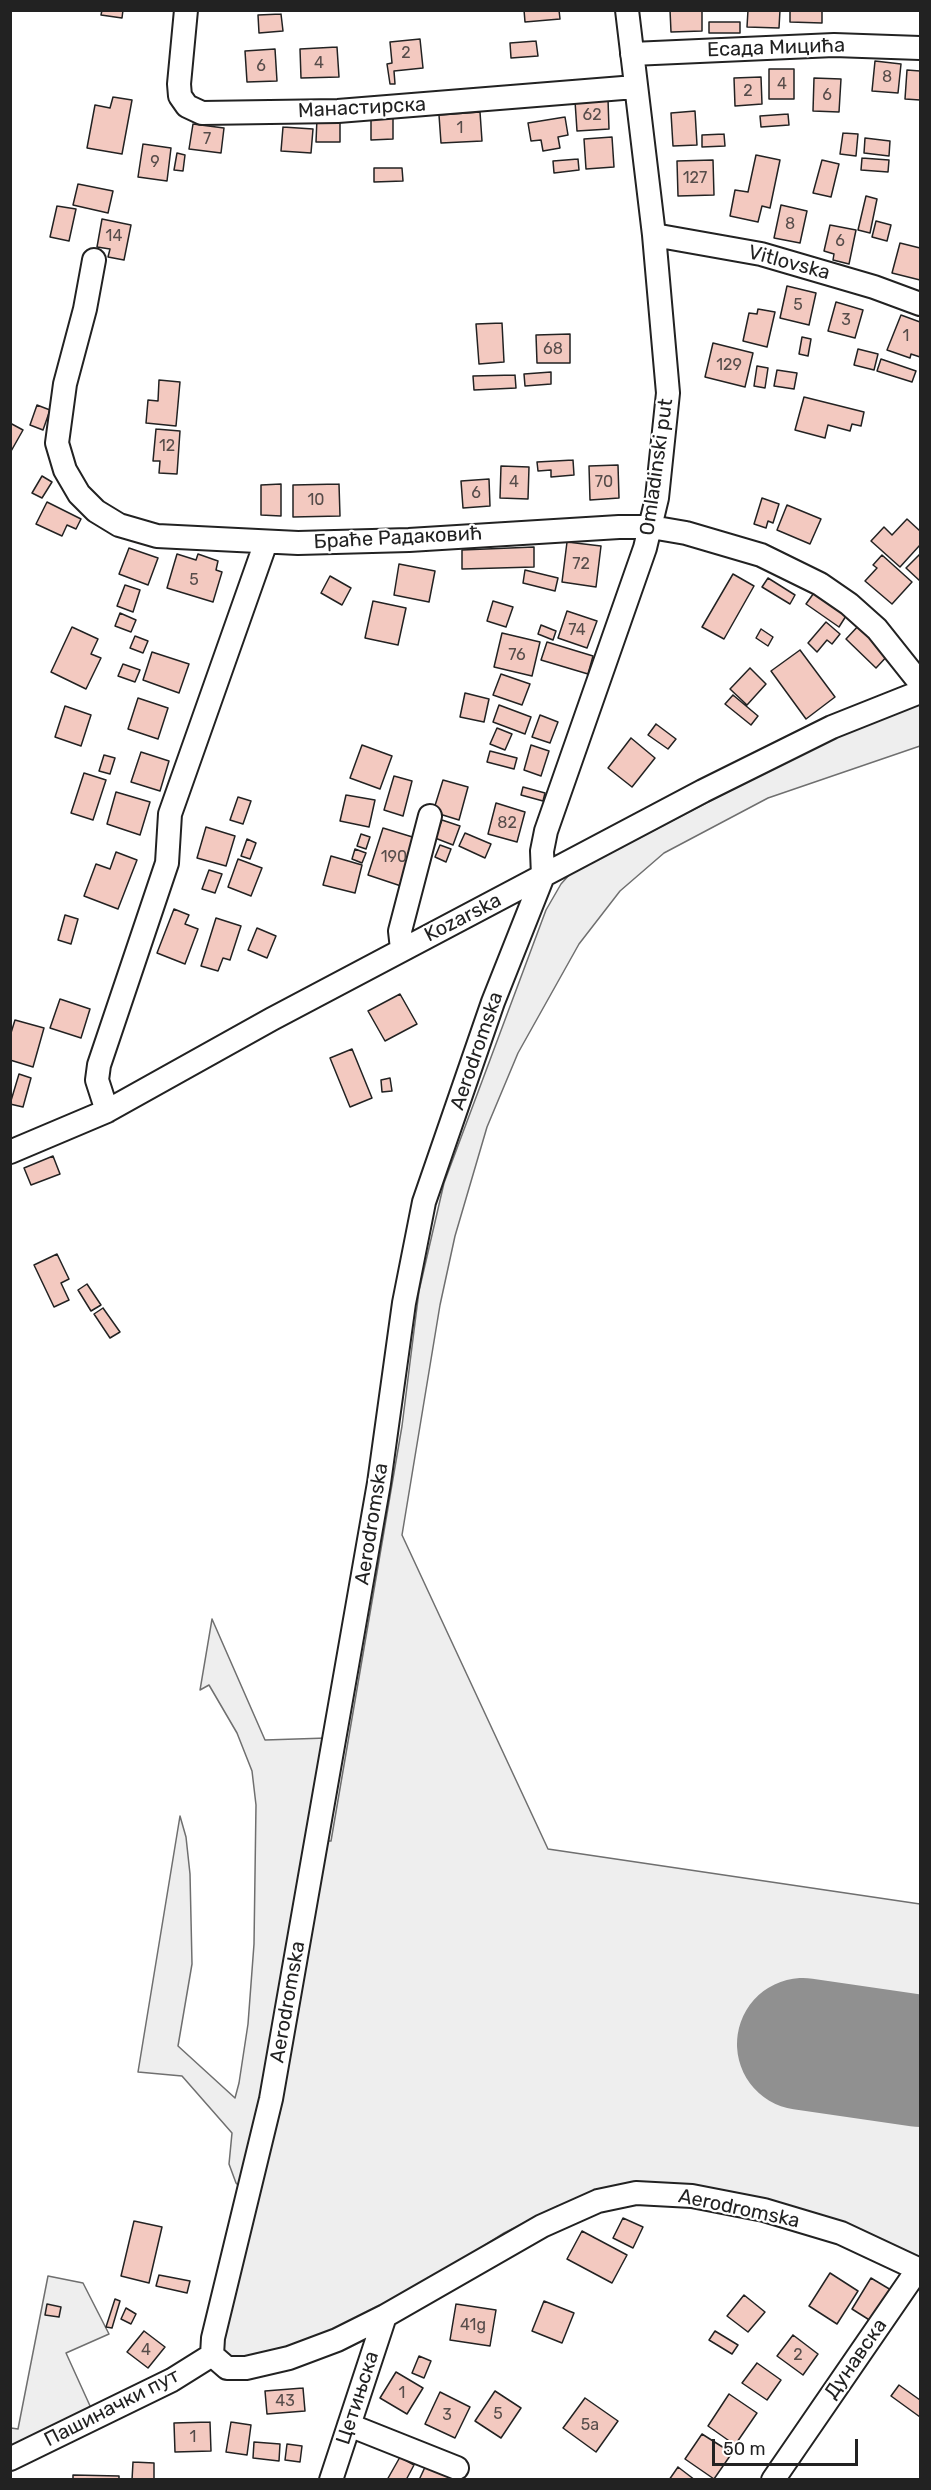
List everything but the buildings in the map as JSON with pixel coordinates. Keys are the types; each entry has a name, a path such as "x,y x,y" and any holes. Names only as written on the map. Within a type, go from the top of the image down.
{"street":[{"name":"Манастирска","path":"186,10 179,84 180,96 187,106 202,113 338,111 635,87"},
{"name":"Omladinski put","path":"532,905 543,876 542,851 546,831 608,659 651,527 668,393 654,235 627,10"},
{"name":"Есада Мицића","path":"632,54 834,45 921,48"},
{"name":"Vitlovska","path":"654,235 760,254 874,287 921,304"},
{"name":"Браће Радаковић","path":"94,260 58,422 57,443 65,470 79,494 96,511 119,525 157,536 266,542 353,542 651,527 686,533 761,555 820,584 849,604 877,629 921,683"},
{"path":"107,1111 97,1080 99,1065 167,863 170,814 266,542"},
{"name":"Kozarska","path":"10,1152 107,1111 402,949 832,727 921,692"},
{"path":"402,949 402,922 430,816"},
{"name":"Aerodromska","path":"532,905 493,1002 423,1202 404,1303 375,1507 271,2100 213,2338 212,2355 227,2368 246,2368 289,2358 337,2340 385,2316 542,2226 598,2201 636,2193 692,2196 764,2210 841,2233 919,2269"},
{"name":"Дунавска","path":"773,2480 919,2269"},
{"name":"Цетињска","path":"331,2480 385,2316"},
{"name":"Пашиначки пут","path":"10,2459 171,2380 212,2355"},
{"path":"349,2425 457,2468"}],"shaded area":[{"path":"920,695 920,746 768,798 664,853 620,891 579,944 518,1053 487,1127 455,1236 440,1305 402,1535 548,1849 920,1904 920,2262 903,2253 619,2189 558,2206 504,2233 415,2290 298,2348 231,2361 222,2349 240,2264 280,2112 325,1841 331,1841 402,1426 419,1291 444,1183 546,910 561,884 570,874 848,729"},
{"path":"212,1619 265,1740 327,1738 243,2190 236,2183 229,2164 232,2133 182,2076 138,2072 180,1816 186,1837 190,1874 192,1964 178,2046 235,2098 239,2083 248,2024 254,1944 256,1805 252,1771 237,1733 209,1685 200,1690"},
{"path":"48,2276 83,2283 109,2334 66,2353 91,2408 11,2446 11,2428 18,2429"}],"runway":[{"path":"803,2044 920,2061"}]}
